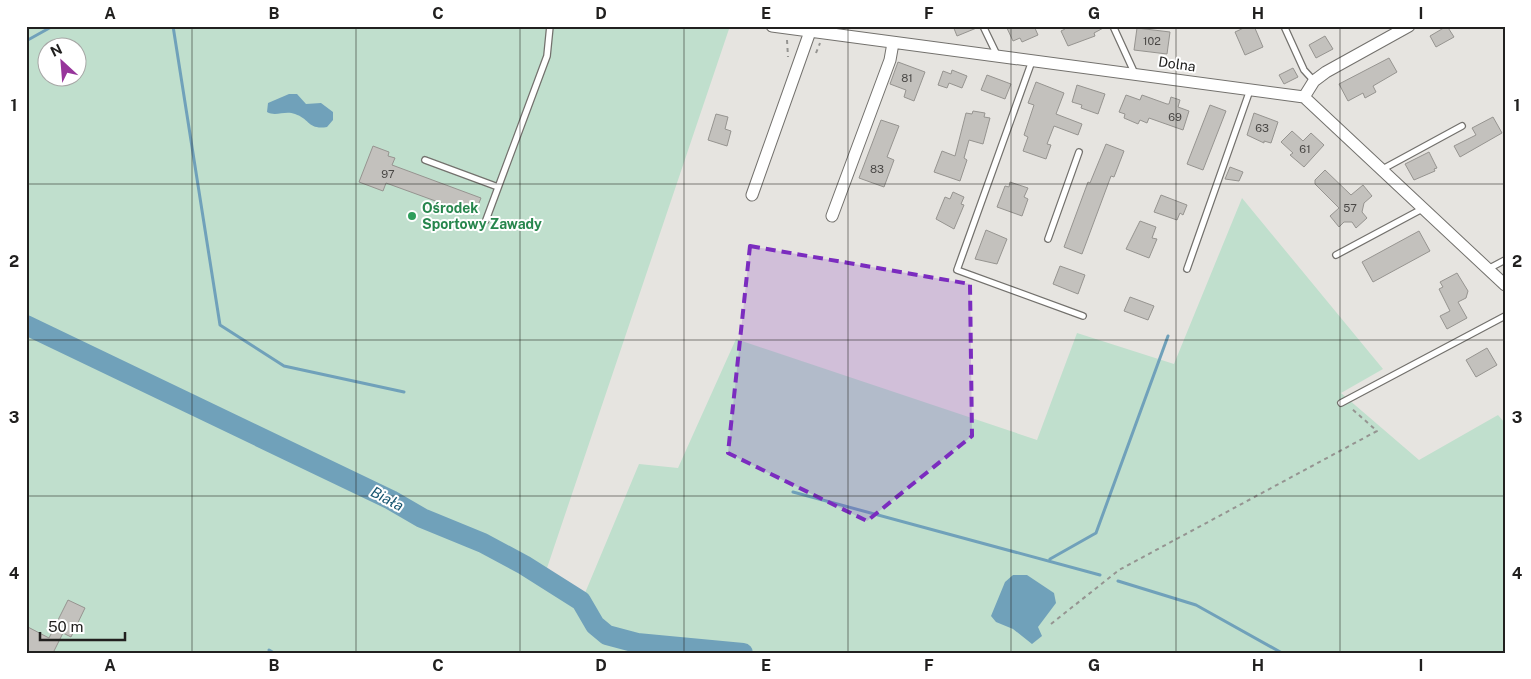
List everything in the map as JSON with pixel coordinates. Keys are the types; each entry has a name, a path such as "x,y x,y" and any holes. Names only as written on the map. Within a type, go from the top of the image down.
{"street":[{"name":"Dolna","path":"772,26 812,28 893,43 1304,97"},
{"path":"1408,26 1326,72 1314,81 1304,97 1505,285"},
{"path":"752,195 812,28"},
{"path":"832,216 890,60 893,43"}],"lane":[{"path":"486,220 547,56 550,26"},
{"path":"983,26 998,57"},
{"path":"1113,26 1135,74"},
{"path":"1284,26 1304,70 1314,81"},
{"path":"1032,61 957,270 1083,316"},
{"path":"1187,269 1250,90"},
{"path":"1381,170 1462,126"},
{"path":"1048,239 1079,152"},
{"path":"425,160 498,187"},
{"path":"1336,255 1422,209"},
{"path":"1488,269 1505,260"},
{"path":"1340,403 1505,316"}],"path":[{"path":"816,53 819,44 824,40"},
{"path":"1051,624 1119,570 1377,431 1356,411 1340,403"}],"highlighted area":[{"path":"750,246 970,284 972,436 867,521 728,453"}],"green space":[{"path":"26,26 692,26 729,29 546,571 585,593 639,464 678,468 736,339 1037,440 1077,333 1174,364 1242,198 1383,369 1341,393 1419,460 1498,415 1505,423 1505,653 26,653"}],"water":[{"path":"289,94 297,94 306,104 321,103 333,112 333,120 327,127 321,128 312,126 295,114 267,112 268,103"},
{"path":"1013,575 1027,575 1054,593 1056,603 1038,627 1042,636 1032,644 1013,629 996,622 991,616 1005,582"}],"building":[{"path":"953,26 978,26 979,27 957,36"},
{"path":"1006,26 1034,26 1038,35 1022,42 1020,38 1013,41"},
{"path":"1064,26 1107,26 1094,33 1095,36 1068,46 1061,31 1065,29"},
{"path":"1248,26 1254,26 1263,47 1245,55 1235,32"},
{"path":"1447,26 1454,37 1436,47 1430,36"},
{"path":"1137,28 1170,32 1167,54 1134,50"},
{"path":"1325,36 1333,49 1316,58 1309,45"},
{"path":"1389,58 1397,72 1373,86 1376,92 1365,98 1363,93 1348,101 1339,84"},
{"path":"898,62 925,72 914,101 904,97 906,90 890,84"},
{"path":"1293,68 1298,77 1284,84 1279,75"},
{"path":"952,70 967,76 962,88 949,83 947,88 938,85 943,71 951,74"},
{"path":"987,75 1011,84 1005,99 981,90"},
{"path":"1036,82 1064,93 1056,114 1082,124 1078,135 1054,126 1047,144 1051,145 1046,159 1023,151 1028,137 1024,135 1034,105 1028,103"},
{"path":"1077,85 1105,94 1098,114 1081,108 1082,105 1072,102"},
{"path":"1126,95 1140,100 1142,95 1167,104 1169,104 1171,97 1180,100 1178,107 1189,111 1183,130 1149,118 1147,123 1140,120 1138,124 1124,118 1125,114 1119,112"},
{"path":"1210,105 1226,111 1203,170 1187,164"},
{"path":"973,111 985,113 984,117 990,118 983,144 969,140 964,158 967,160 960,181 934,172 942,151 955,156 966,113 972,114"},
{"path":"1254,113 1278,122 1271,143 1264,141 1264,143 1247,135"},
{"path":"716,114 728,117 725,129 731,131 727,146 708,140"},
{"path":"1493,117 1502,133 1460,157 1454,146 1476,135 1472,128"},
{"path":"881,120 899,126 887,157 894,160 884,187 859,178"},
{"path":"1292,131 1303,141 1311,133 1324,145 1304,167 1290,155 1293,153 1281,142"},
{"path":"1106,144 1124,151 1114,177 1111,176 1082,254 1064,247 1088,182 1090,183"},
{"path":"373,146 389,152 388,156 395,158 392,165 481,198 474,215 386,183 383,191 359,182"},
{"path":"1429,152 1437,168 1434,169 1435,171 1414,180 1405,164"},
{"path":"1230,167 1243,172 1239,181 1225,179"},
{"path":"1325,170 1351,195 1363,185 1372,196 1364,203 1362,212 1367,218 1356,228 1352,222 1344,222 1339,227 1330,216 1339,208 1315,184 1315,180"},
{"path":"1010,182 1028,188 1024,197 1028,199 1022,216 997,207 1005,186 1009,187"},
{"path":"953,192 964,197 961,204 964,205 954,229 936,219 945,197 950,199"},
{"path":"1161,195 1187,205 1183,215 1180,213 1177,220 1154,212"},
{"path":"1140,221 1156,227 1152,238 1157,239 1149,258 1126,249"},
{"path":"986,230 1007,239 997,264 975,259"},
{"path":"1419,231 1430,251 1373,282 1362,262"},
{"path":"1060,266 1085,275 1078,294 1053,284"},
{"path":"1457,273 1468,291 1466,298 1458,302 1467,318 1447,329 1440,316 1450,311 1439,289 1443,287 1440,282"},
{"path":"1130,297 1154,306 1148,320 1124,311"},
{"path":"1487,348 1497,365 1476,377 1466,360"},
{"path":"68,600 85,608 71,637 63,633 53,653 26,653 26,626 49,638"}],"waterway":[{"path":"26,41 53,26"},
{"path":"173,26 220,325 284,366 404,392"},
{"name":"Biała","path":"26,325 391,500 422,518 483,543 524,565 581,601 595,625 607,635 637,643 743,653"},
{"path":"1050,559 1096,533 1168,336"},
{"path":"793,492 1100,575"},
{"path":"1118,581 1196,605 1282,653"},
{"path":"269,650 274,653"}],"place":[{"name":"Ośrodek Sportowy Zawady","path":"412,216"}]}
